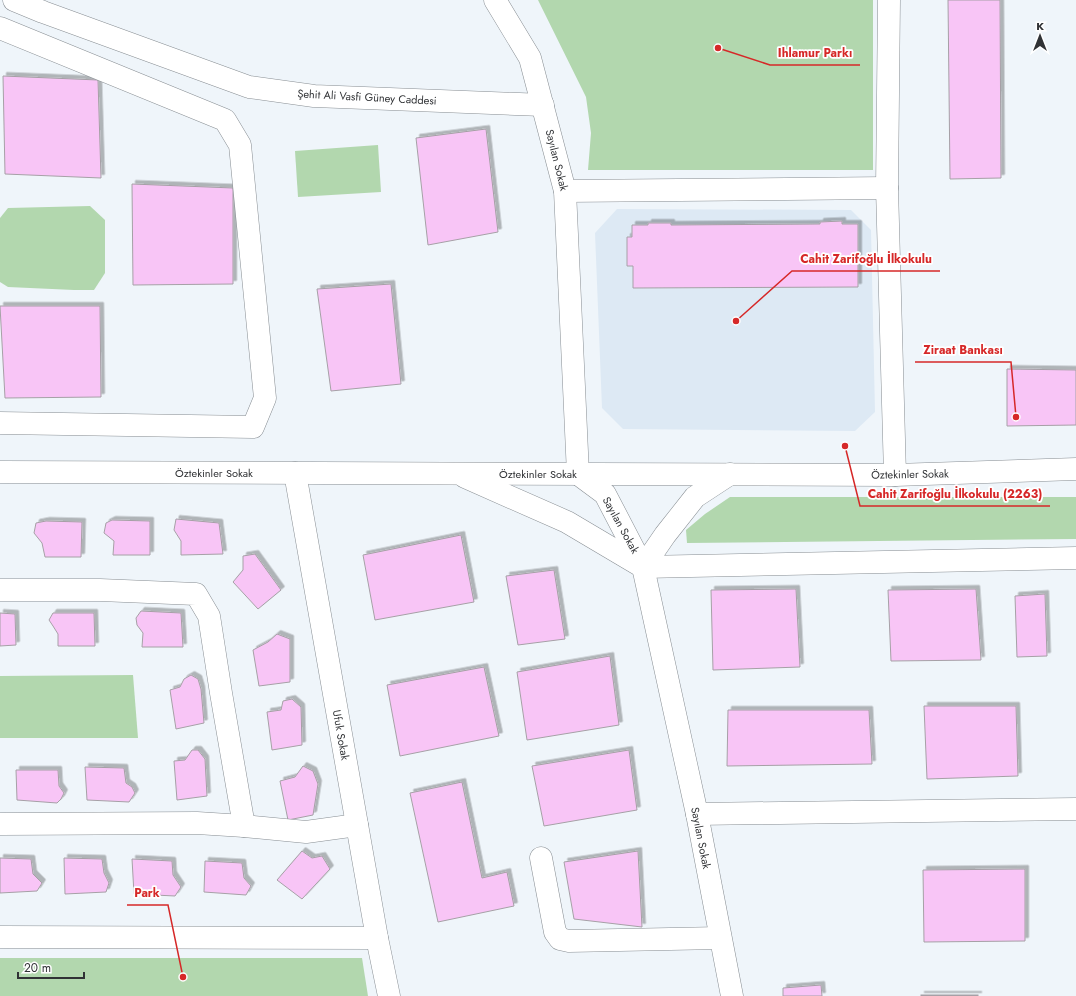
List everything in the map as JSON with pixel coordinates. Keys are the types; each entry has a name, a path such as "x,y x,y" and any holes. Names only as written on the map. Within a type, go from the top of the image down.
{"street":[{"name":"Şehit Ali Vasfi Güney Caddesi","path":"14,0 249,87 314,96 543,105"},
{"name":"Sayılan Sokak","path":"495,0 530,58 565,191 578,474 605,494 643,567 697,814 732,996"},
{"path":"889,0 887,188 895,475"},
{"path":"0,28 225,120 240,144 265,398 253,427 0,424"},
{"path":"565,191 887,188"},
{"name":"Öztekinler Sokak","path":"0,472 895,475 1076,469"},
{"name":"Ufuk Sokak","path":"295,473 377,938 390,996"},
{"path":"456,474 567,522 643,567 1076,558"},
{"path":"643,567 665,535 695,497 730,474"},
{"path":"0,590 100,590 196,594 209,616 244,826"},
{"path":"697,814 1076,809"},
{"path":"0,824 198,823 306,832 357,824"},
{"path":"541,858 555,932 560,939 569,941 720,938"},
{"path":"0,937 377,938"}],"shaded area":[{"path":"617,209 851,210 871,230 875,412 855,431 623,429 602,408 595,233"}],"green space":[{"path":"538,0 873,0 873,170 588,170 591,133 586,97"},
{"path":"378,145 381,192 298,197 295,151"},
{"path":"90,206 105,220 105,273 94,290 8,287 0,282 0,218 8,208"},
{"path":"730,497 1076,497 1076,539 687,543 686,530 705,514"},
{"path":"133,675 138,738 0,738 0,676"},
{"path":"0,958 362,958 368,996 0,996"}],"building":[{"path":"948,0 1000,0 1001,178 950,179"},
{"path":"3,76 98,80 101,178 5,174"},
{"path":"486,129 498,232 428,245 416,138"},
{"path":"132,184 233,188 233,284 133,285"},
{"path":"842,221 842,224 858,224 858,287 633,288 633,266 627,266 627,237 632,237 632,225 648,225 648,223 671,223 671,225 820,224 820,222"},
{"path":"391,284 401,384 331,391 317,289"},
{"path":"0,306 100,306 101,397 5,398"},
{"path":"1007,369 1076,370 1076,425 1007,426"},
{"path":"176,519 219,523 223,554 181,555 181,541 174,530"},
{"path":"112,520 150,521 150,555 113,555 114,541 104,533 106,523"},
{"path":"46,521 82,522 81,557 45,557 42,543 34,533 36,523"},
{"path":"461,535 474,602 375,620 363,555"},
{"path":"255,554 281,590 258,609 233,582 243,570 243,556"},
{"path":"554,570 565,639 518,645 506,576"},
{"path":"796,589 800,667 713,670 711,590"},
{"path":"976,589 981,660 891,661 888,590"},
{"path":"1045,594 1047,656 1017,657 1015,596"},
{"path":"141,611 181,613 183,647 142,647 143,633 137,625 136,618"},
{"path":"0,613 15,614 16,645 0,646"},
{"path":"53,613 94,613 95,646 58,646 58,634 49,620"},
{"path":"277,634 290,639 290,682 259,686 253,650 268,642"},
{"path":"610,656 619,725 527,740 517,672"},
{"path":"484,667 499,736 400,756 387,685"},
{"path":"191,675 198,679 201,689 204,723 176,729 170,690 180,687 184,679"},
{"path":"292,699 301,707 302,745 272,750 267,712 281,710 283,701"},
{"path":"924,706 1016,706 1018,776 927,779"},
{"path":"728,710 869,710 872,764 727,766"},
{"path":"192,750 198,750 205,759 207,796 177,800 174,761 185,760"},
{"path":"629,750 637,810 544,826 532,766"},
{"path":"303,766 313,771 318,784 313,815 288,820 280,781 295,777"},
{"path":"85,767 124,768 126,783 132,787 135,793 129,802 87,800"},
{"path":"16,770 58,770 59,786 64,793 61,799 57,803 17,800"},
{"path":"462,782 482,878 507,872 514,906 438,922 410,793"},
{"path":"302,851 312,858 322,856 330,869 302,899 277,880"},
{"path":"638,851 642,927 574,919 564,862"},
{"path":"0,858 31,859 33,874 42,883 37,891 0,893"},
{"path":"64,858 102,859 104,873 109,883 106,892 65,894"},
{"path":"132,859 172,861 173,875 181,887 175,896 134,894"},
{"path":"205,861 242,863 244,878 251,886 246,895 204,892"},
{"path":"1025,869 1025,941 924,942 923,870"},
{"path":"821,985 822,996 783,996 783,988"},
{"path":"978,995 978,996 921,996"}],"place":[{"name":"Ihlamur Parkı","path":"718,48"},
{"name":"Cahit Zarifoğlu İlkokulu","path":"736,321"},
{"name":"Ziraat Bankası","path":"1016,417"},
{"name":"Cahit Zarifoğlu İlkokulu (2263)","path":"845,446"},
{"name":"Park","path":"183,977"}]}
